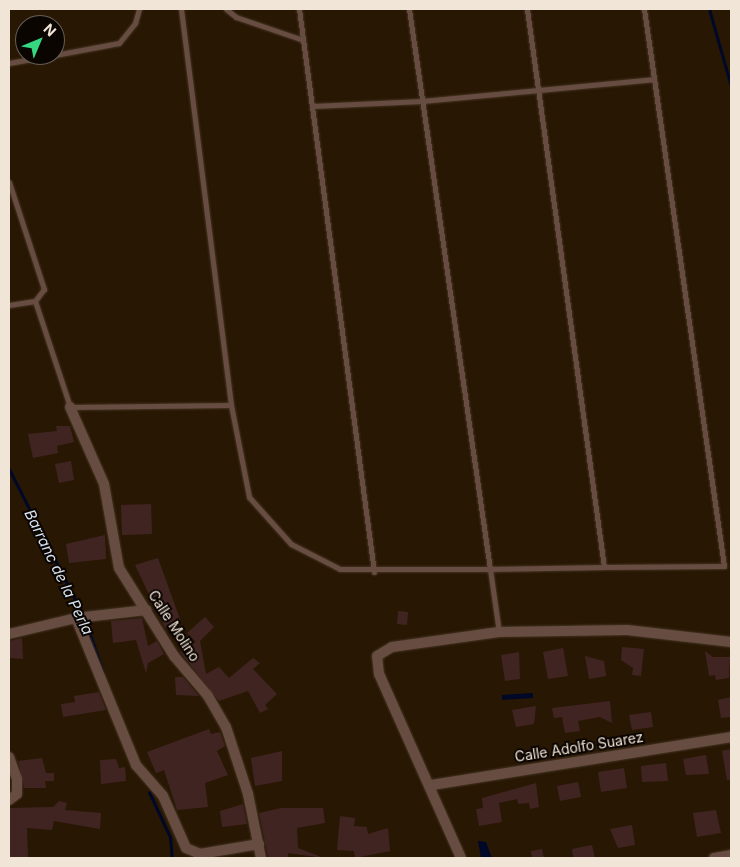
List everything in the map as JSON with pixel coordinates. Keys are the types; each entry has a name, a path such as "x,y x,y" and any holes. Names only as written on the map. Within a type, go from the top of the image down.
{"street":[{"name":"Calle Molino","path":"70,407 104,484 114,522 116,560 174,656 208,696 226,727 260,844 261,858"},
{"path":"9,634 76,618 147,610"},
{"path":"76,618 136,765 163,796 186,848 200,854 260,844"},
{"path":"461,858 432,785 379,674 376,656 392,647 499,632 627,630 731,642"},
{"name":"Calle Adolfo Suarez","path":"432,785 731,737"},
{"path":"9,757 17,779 17,794 9,800"},
{"path":"714,858 731,855"}],"lane":[{"path":"65,53 119,43 135,23 139,9"},
{"path":"181,9 242,479 262,515 313,558 340,569 374,572 724,566 644,9"},
{"path":"226,9 236,17 303,40"},
{"path":"299,9 374,572"},
{"path":"409,9 499,632"},
{"path":"527,9 604,567"},
{"path":"313,106 422,102 653,79"},
{"path":"9,182 44,289 35,301 9,305"},
{"path":"35,301 70,407 231,405"}],"water":[{"path":"533,693 533,698 502,700 502,695"},
{"path":"478,841 486,842 492,858 481,858"}],"building":[{"path":"56,426 70,426 74,442 57,446 58,453 33,458 28,434 57,431"},
{"path":"71,461 74,480 59,483 55,464"},
{"path":"151,504 152,534 122,535 121,505"},
{"path":"105,535 106,559 69,563 66,544"},
{"path":"158,558 181,622 165,628 135,565"},
{"path":"398,611 408,612 407,625 397,624"},
{"path":"205,617 214,627 200,641 206,674 219,667 229,678 253,658 260,663 253,669 277,694 265,705 268,709 260,713 248,691 219,701 180,652 196,642 187,633"},
{"path":"142,618 148,646 157,641 164,654 148,663 146,673 136,640 113,643 111,621"},
{"path":"22,638 23,659 9,658 9,641"},
{"path":"622,647 644,649 641,676 632,675 633,668 621,660"},
{"path":"563,648 568,676 548,679 543,652"},
{"path":"705,651 713,657 730,657 729,678 716,680 715,675 709,676"},
{"path":"519,652 520,679 505,681 501,655"},
{"path":"585,656 604,661 606,676 589,679"},
{"path":"175,677 183,677 199,696 176,695"},
{"path":"99,692 106,710 63,717 61,704 75,702 74,696"},
{"path":"731,697 731,717 721,718 718,700"},
{"path":"610,701 612,723 600,717 578,721 580,731 565,733 562,717 554,718 552,708"},
{"path":"536,706 534,724 516,727 512,710"},
{"path":"651,712 653,727 632,730 629,715"},
{"path":"209,729 211,734 220,732 225,746 217,751 228,775 205,783 208,807 177,810 164,770 156,773 147,752"},
{"path":"731,749 731,780 727,780 722,751"},
{"path":"282,751 282,781 255,786 251,758"},
{"path":"706,755 709,774 686,775 683,759"},
{"path":"42,758 46,773 54,773 54,781 45,781 46,788 24,788 18,761"},
{"path":"116,759 119,768 125,767 126,781 101,784 100,760"},
{"path":"666,763 668,781 642,782 641,766"},
{"path":"624,768 627,788 601,792 598,772"},
{"path":"578,782 581,797 560,801 557,786"},
{"path":"536,783 539,807 530,809 529,803 518,804 517,799 499,803 502,822 479,826 476,809 483,808 482,798"},
{"path":"59,801 67,803 65,810 101,813 100,829 54,821 52,830 27,828 28,858 9,858 9,808 53,807"},
{"path":"243,804 247,824 222,827 220,811"},
{"path":"281,808 323,808 325,823 297,828 298,848 324,858 288,853 288,857 268,857 259,813"},
{"path":"716,810 721,833 697,837 693,813"},
{"path":"340,816 355,818 354,826 367,827 368,834 388,828 390,851 355,858 354,851 337,850"},
{"path":"632,825 635,845 618,848 610,829"},
{"path":"592,845 595,858 573,858 572,849"},
{"path":"542,849 544,858 532,858 531,851"}],"waterway":[{"path":"709,9 731,86"},
{"name":"Barranc de la Perla","path":"9,469 84,617 103,672"},
{"name":"Barranc de la Perla","path":"149,792 170,837 172,858"}]}
